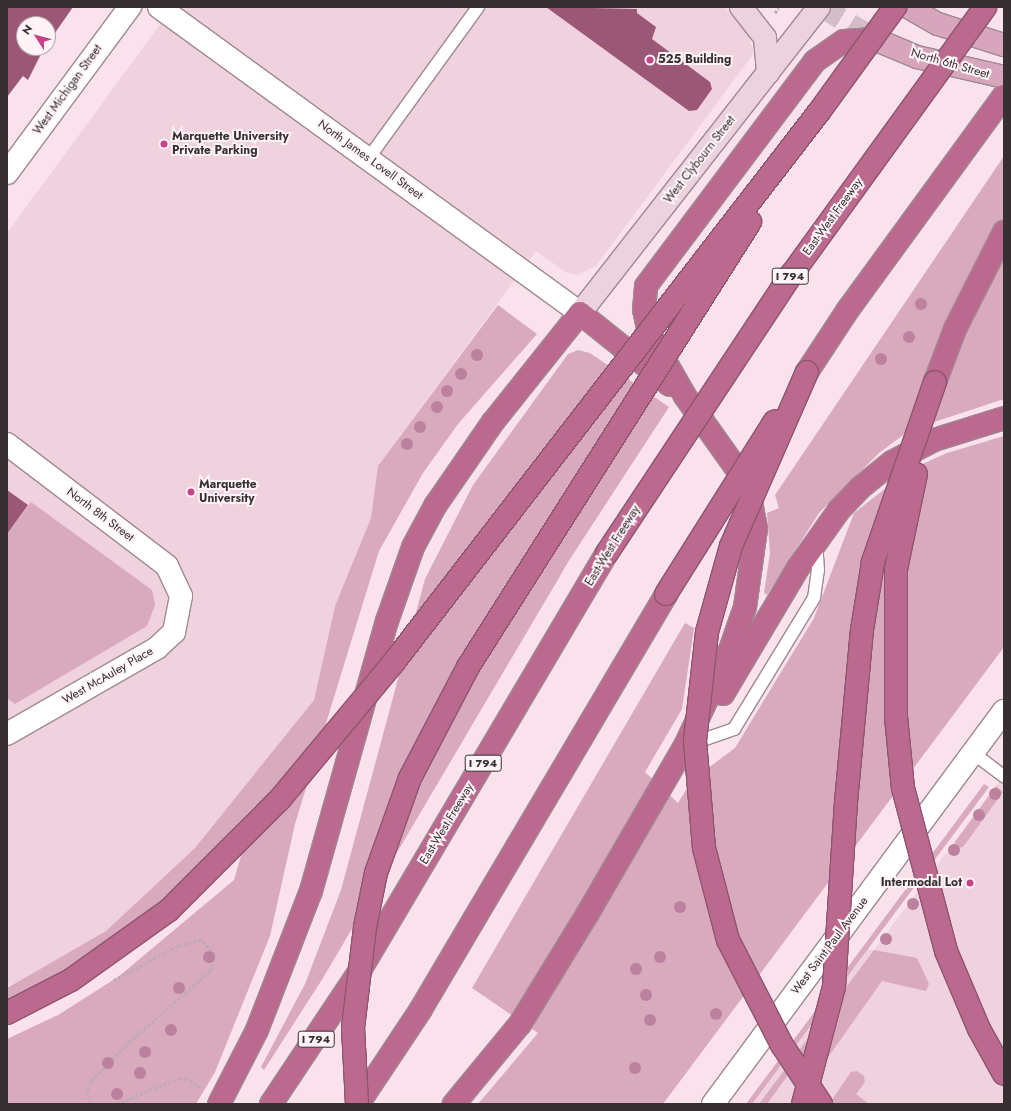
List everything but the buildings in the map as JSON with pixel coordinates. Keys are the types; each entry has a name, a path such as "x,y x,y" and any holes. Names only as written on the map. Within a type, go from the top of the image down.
{"highway":[{"path":"7,1013 71,980 169,910 280,800 394,662 819,112 895,7"},
{"name":"East-West Freeway","path":"271,1104 358,972 607,553 792,274 985,7"},
{"path":"454,1104 520,1024 685,746 730,650 745,607 756,530 748,485 685,396 649,334 644,310 646,286 815,61 844,41 874,39"},
{"path":"358,1104 421,1009 666,594 731,487 847,311 1004,96"},
{"path":"358,1104 353,1028 365,927 376,873 410,778 468,667 819,112"},
{"path":"803,1104 816,1065 834,987 846,802 862,630 873,562 935,382 955,329 1004,232"},
{"path":"210,1099 257,1030 292,942 328,837 387,621 413,547 455,474 580,314 685,396"},
{"path":"807,372 731,546 707,632 695,742 704,848 728,940 782,1045 822,1104"},
{"path":"935,382 896,569 896,717 903,788 946,951 979,1029 1004,1074"},
{"path":"685,746 715,706 816,543 839,510 882,468 934,440 1004,418"}],"main road":[{"path":"741,7 765,38 768,73"},
{"name":"West Clybourn Street","path":"580,314 819,7"},
{"path":"908,7 938,24 1004,45"},
{"name":"North 6th Street","path":"874,39 917,57 1004,77"}],"street":[{"name":"West Michigan Street","path":"7,173 130,7"},
{"name":"North James Lovell Street","path":"159,7 580,314"},
{"name":"North 8th Street","path":"7,444 167,566 182,596"},
{"name":"West McAuley Place","path":"7,734 157,648 174,632 182,596"},
{"name":"West Saint Paul Avenue","path":"713,1104 1004,711"}],"lane":[{"path":"368,159 478,7"},
{"path":"685,746 734,729 814,598 818,570 816,543"},
{"path":"973,754 1004,776"}],"path":[{"path":"90,1104 86,1094 91,1081 210,971 215,955 200,940 178,946 108,984"},
{"path":"117,1104 179,1078 200,1087 210,1099"}],"shaded area":[{"name":"Marquette University","path":"173,7 725,7 747,32 754,53 596,266 578,275 567,273 536,251 378,466 371,518 335,606 314,700 236,800 195,848 106,931 10,986 7,984 7,233"},
{"path":"1004,156 1004,399 910,430 879,453 819,513 767,595 764,593 770,553 767,513 779,508 775,495"},
{"path":"498,305 537,334 458,424 423,473 379,551 295,824 270,936 215,1072 196,1104 7,1104 7,1039 58,1015 118,977 234,880 256,805 171,892 125,930 72,966 7,1001 7,988 106,931 195,848 314,700 335,606 371,518 378,466"},
{"path":"578,350 590,353 669,407 570,559 323,978 264,1070 261,1067 305,984 341,890 425,579 473,485 568,354"},
{"path":"1004,436 1004,647 663,1104 478,1104 538,1033 472,988 685,623 694,628 682,709 645,772 678,803 692,780 735,748 814,618 854,513 909,470 947,453"},
{"path":"31,502 152,590 155,605 147,626 15,704 7,698 7,534"},
{"path":"1004,775 1004,1104 746,1104 862,949 874,950"},
{"path":"984,784 989,787 752,1104 746,1104"},
{"path":"996,786 1003,792 963,847 956,848 955,842"},
{"path":"874,950 917,958 929,984 926,991 882,981 819,1070 799,1060 767,1104 759,1104"},
{"path":"857,1071 864,1076 865,1082 856,1094 869,1104 829,1104 851,1072"}],"tunnel":[{"path":"822,7 874,39"}],"place":[{"name":"525 Building","path":"650,60"},
{"name":"Marquette University Private Parking","path":"164,144"},
{"name":"Marquette University","path":"191,492"},
{"name":"Intermodal Lot","path":"970,883"}]}
